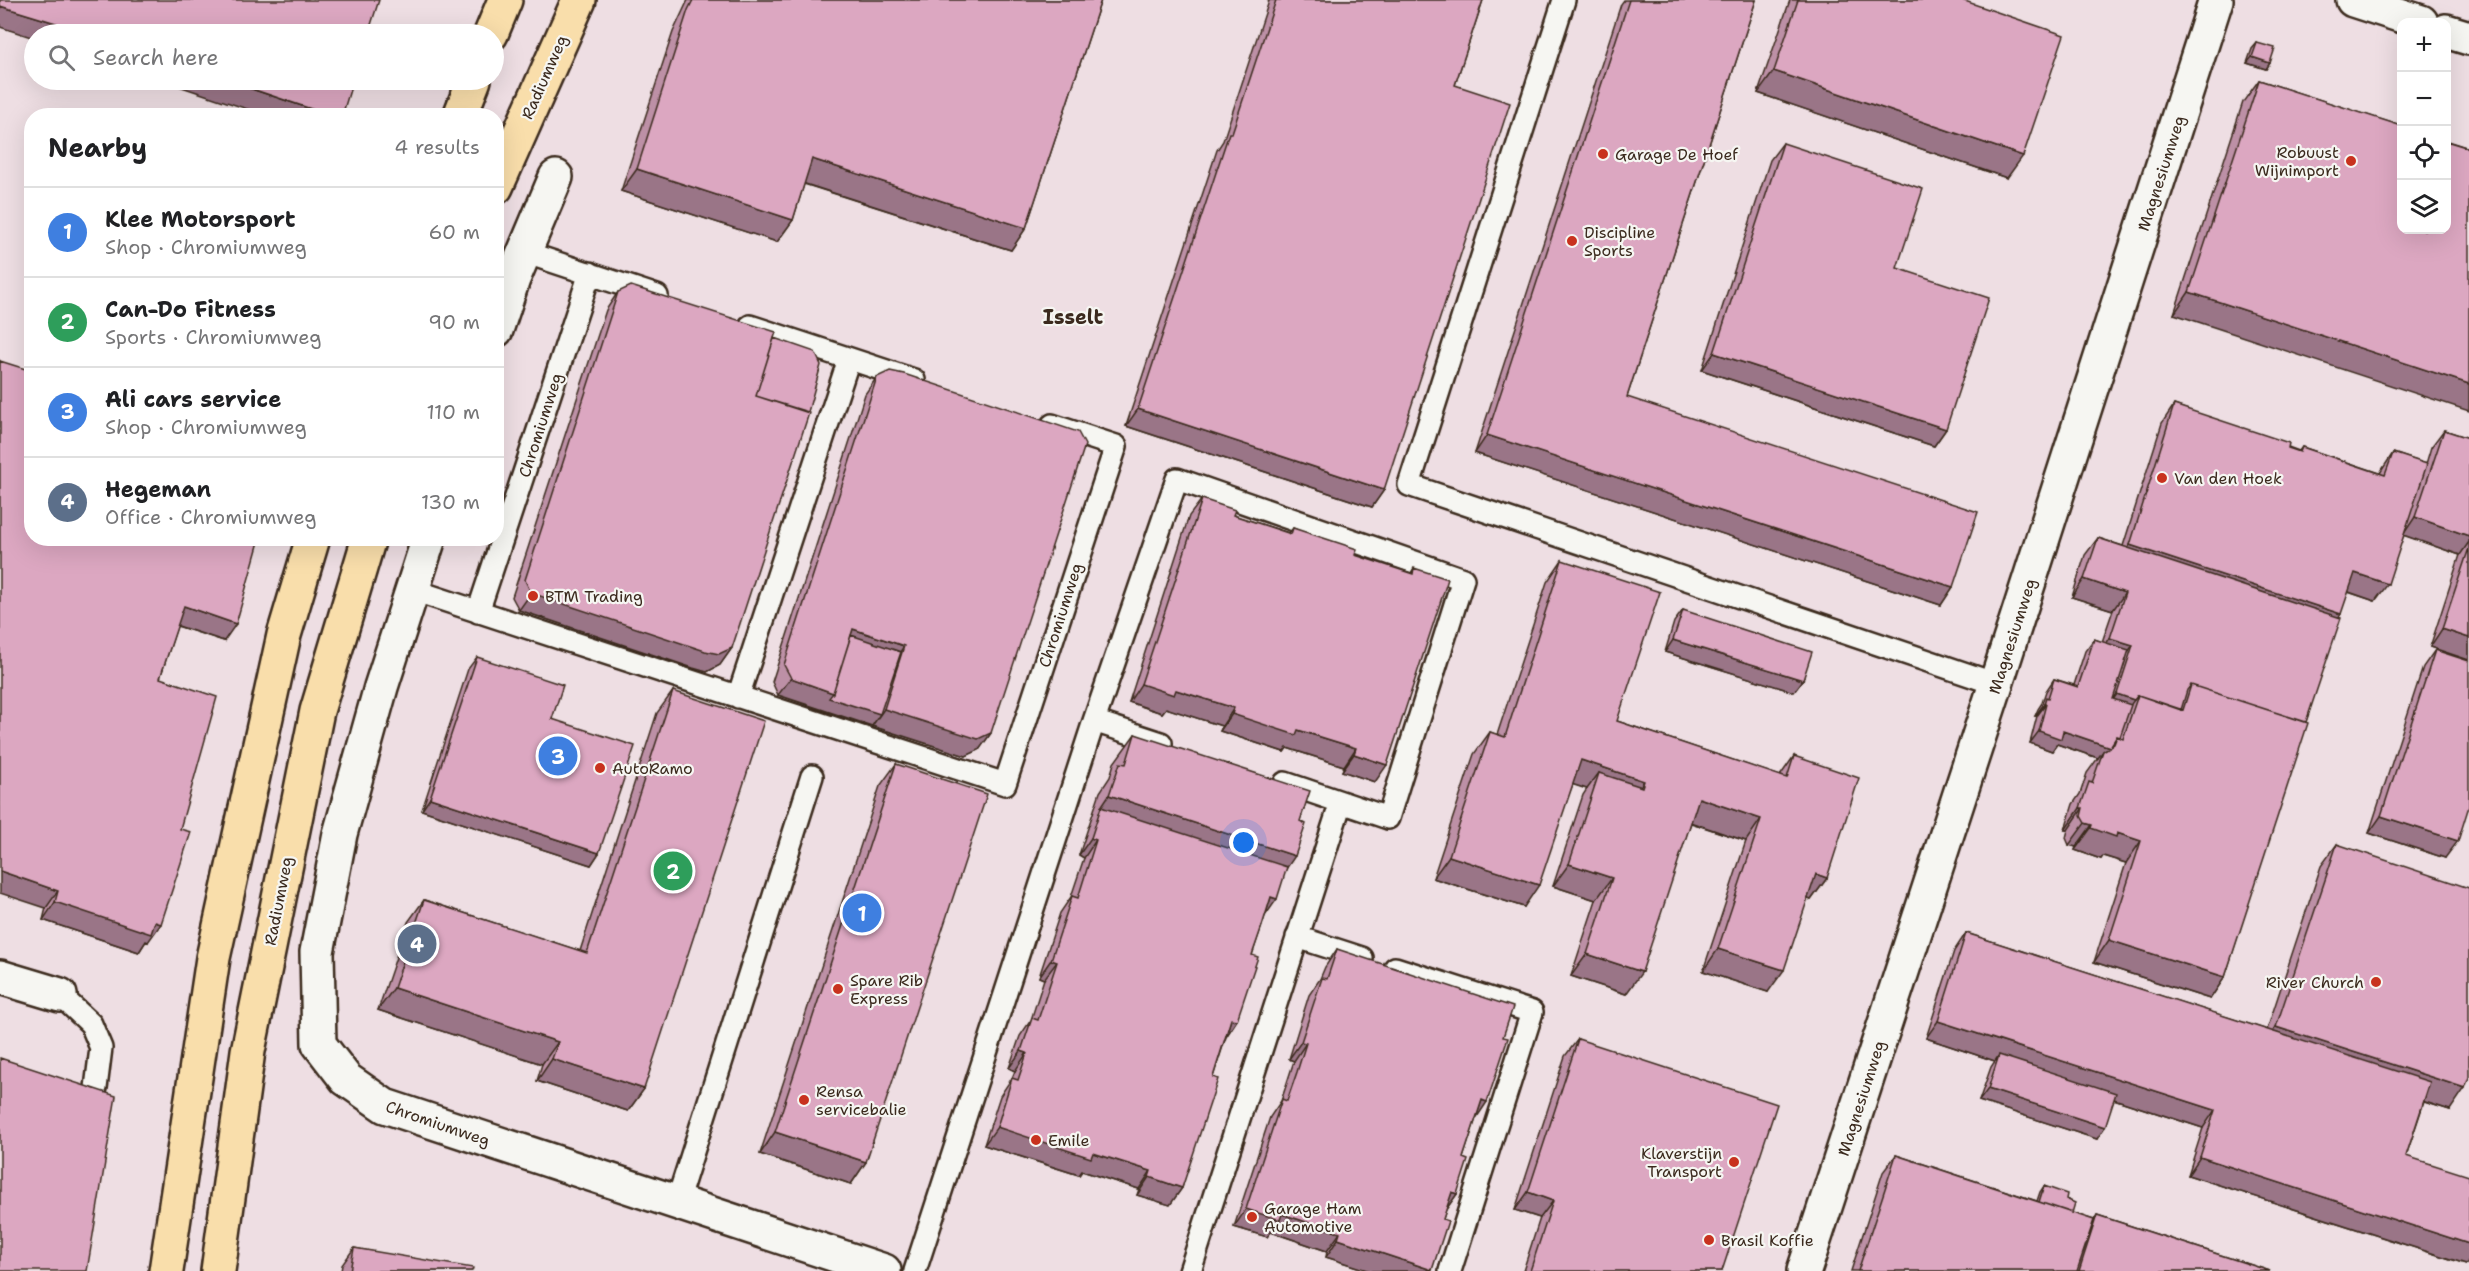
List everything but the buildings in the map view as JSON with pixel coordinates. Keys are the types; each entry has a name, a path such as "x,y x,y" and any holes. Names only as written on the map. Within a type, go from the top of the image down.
{"main road":[{"path":"495,24 505,0"},
{"name":"Radiumweg","path":"504,169 579,0"},
{"path":"463,108 470,90"},
{"path":"166,1271 213,958 284,635 311,546"},
{"name":"Radiumweg","path":"218,1271 248,1051 317,711 367,546"}],"street":[{"name":"Magnesiumweg","path":"1804,1271 2216,0"},
{"path":"2353,0 2409,18"},
{"path":"2451,33 2469,38"},
{"path":"504,308 524,252 556,177"},
{"name":"Chromiumweg","path":"426,546 381,687 340,834 318,952 319,1044 346,1079 385,1106 884,1271"},
{"path":"0,977 60,995"}],"lane":[{"path":"1564,0 1409,485 1996,684"},
{"path":"524,252 680,303"},
{"name":"Chromiumweg","path":"504,533 590,273"},
{"path":"736,322 938,388"},
{"path":"738,696 849,359"},
{"name":"Chromiumweg","path":"412,590 1005,784 1116,446 1038,420"},
{"path":"915,1271 1094,721 1177,479 1463,579 1388,818 1262,776"},
{"name":"Chromiumweg","path":"478,612 500,546"},
{"path":"1094,721 1184,750"},
{"path":"677,1202 812,776"},
{"path":"1190,1271 1341,802"},
{"path":"1297,937 1532,1012 1449,1271"},
{"path":"60,995 91,1024 102,1048 96,1088"}],"place":[{"name":"Garage De Hoef","path":"1603,154"},
{"name":"Robuust Wijnimport","path":"2351,161"},
{"name":"Discipline Sports","path":"1572,241"},
{"name":"Van den Hoek","path":"2162,478"},
{"name":"BTM Trading","path":"533,596"},
{"name":"Ali cars service","path":"558,756"},
{"name":"AutoRamo","path":"600,768"},
{"name":"Can-Do Fitness","path":"673,871"},
{"name":"Klee Motorsport","path":"862,913"},
{"name":"Hegeman","path":"417,944"},
{"name":"River Church","path":"2376,982"},
{"name":"Spare Rib Express","path":"838,989"},
{"name":"Rensa servicebalie","path":"804,1100"},
{"name":"Emile","path":"1036,1140"},
{"name":"Klaverstijn Transport","path":"1734,1162"},
{"name":"Garage Ham Automotive","path":"1252,1217"},
{"name":"Brasil Koffie","path":"1709,1240"}],"district":[{"name":"Isselt","path":"1073,317"}]}
